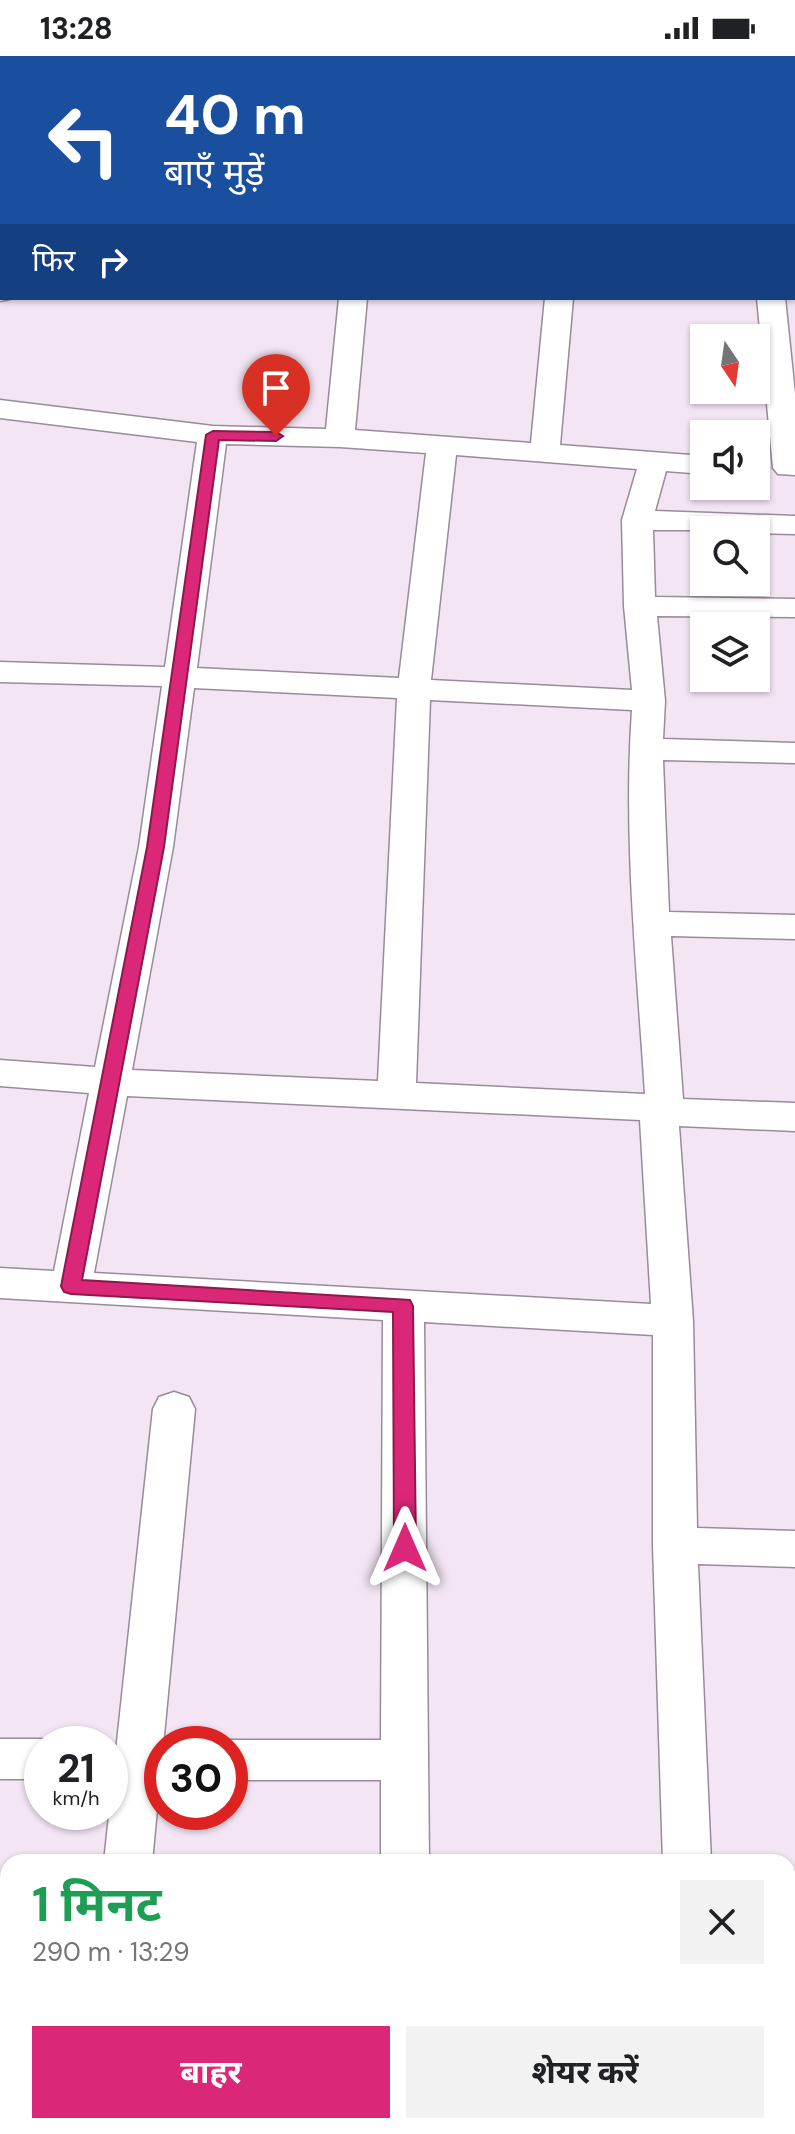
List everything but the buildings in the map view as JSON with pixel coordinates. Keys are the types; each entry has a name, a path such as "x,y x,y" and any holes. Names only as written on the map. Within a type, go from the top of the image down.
{"street":[{"path":"340,438 353,300"},
{"path":"545,451 559,300"},
{"path":"770,467 792,468 771,300"},
{"path":"0,409 213,435 340,438 545,451 690,464"},
{"path":"71,1286 156,847 177,677 213,435"},
{"path":"396,1096 414,689 442,445"},
{"path":"653,463 637,520 640,606 649,701 646,749 652,924 673,1321 675,1545 687,1854"},
{"path":"637,520 795,525"},
{"path":"640,606 795,608"},
{"path":"0,672 177,677 649,701"},
{"path":"646,749 795,753"},
{"path":"652,924 795,927"},
{"path":"0,1073 112,1082 795,1117"},
{"path":"0,1283 673,1321"},
{"path":"403,1306 405,1854"},
{"path":"129,1854 174,1409"},
{"path":"675,1545 795,1549"},
{"path":"0,1759 24,1759"},
{"path":"248,1760 407,1760"}],"route":[{"path":"276,436 213,435 177,677 156,847 71,1286 403,1306 405,1548"}]}
